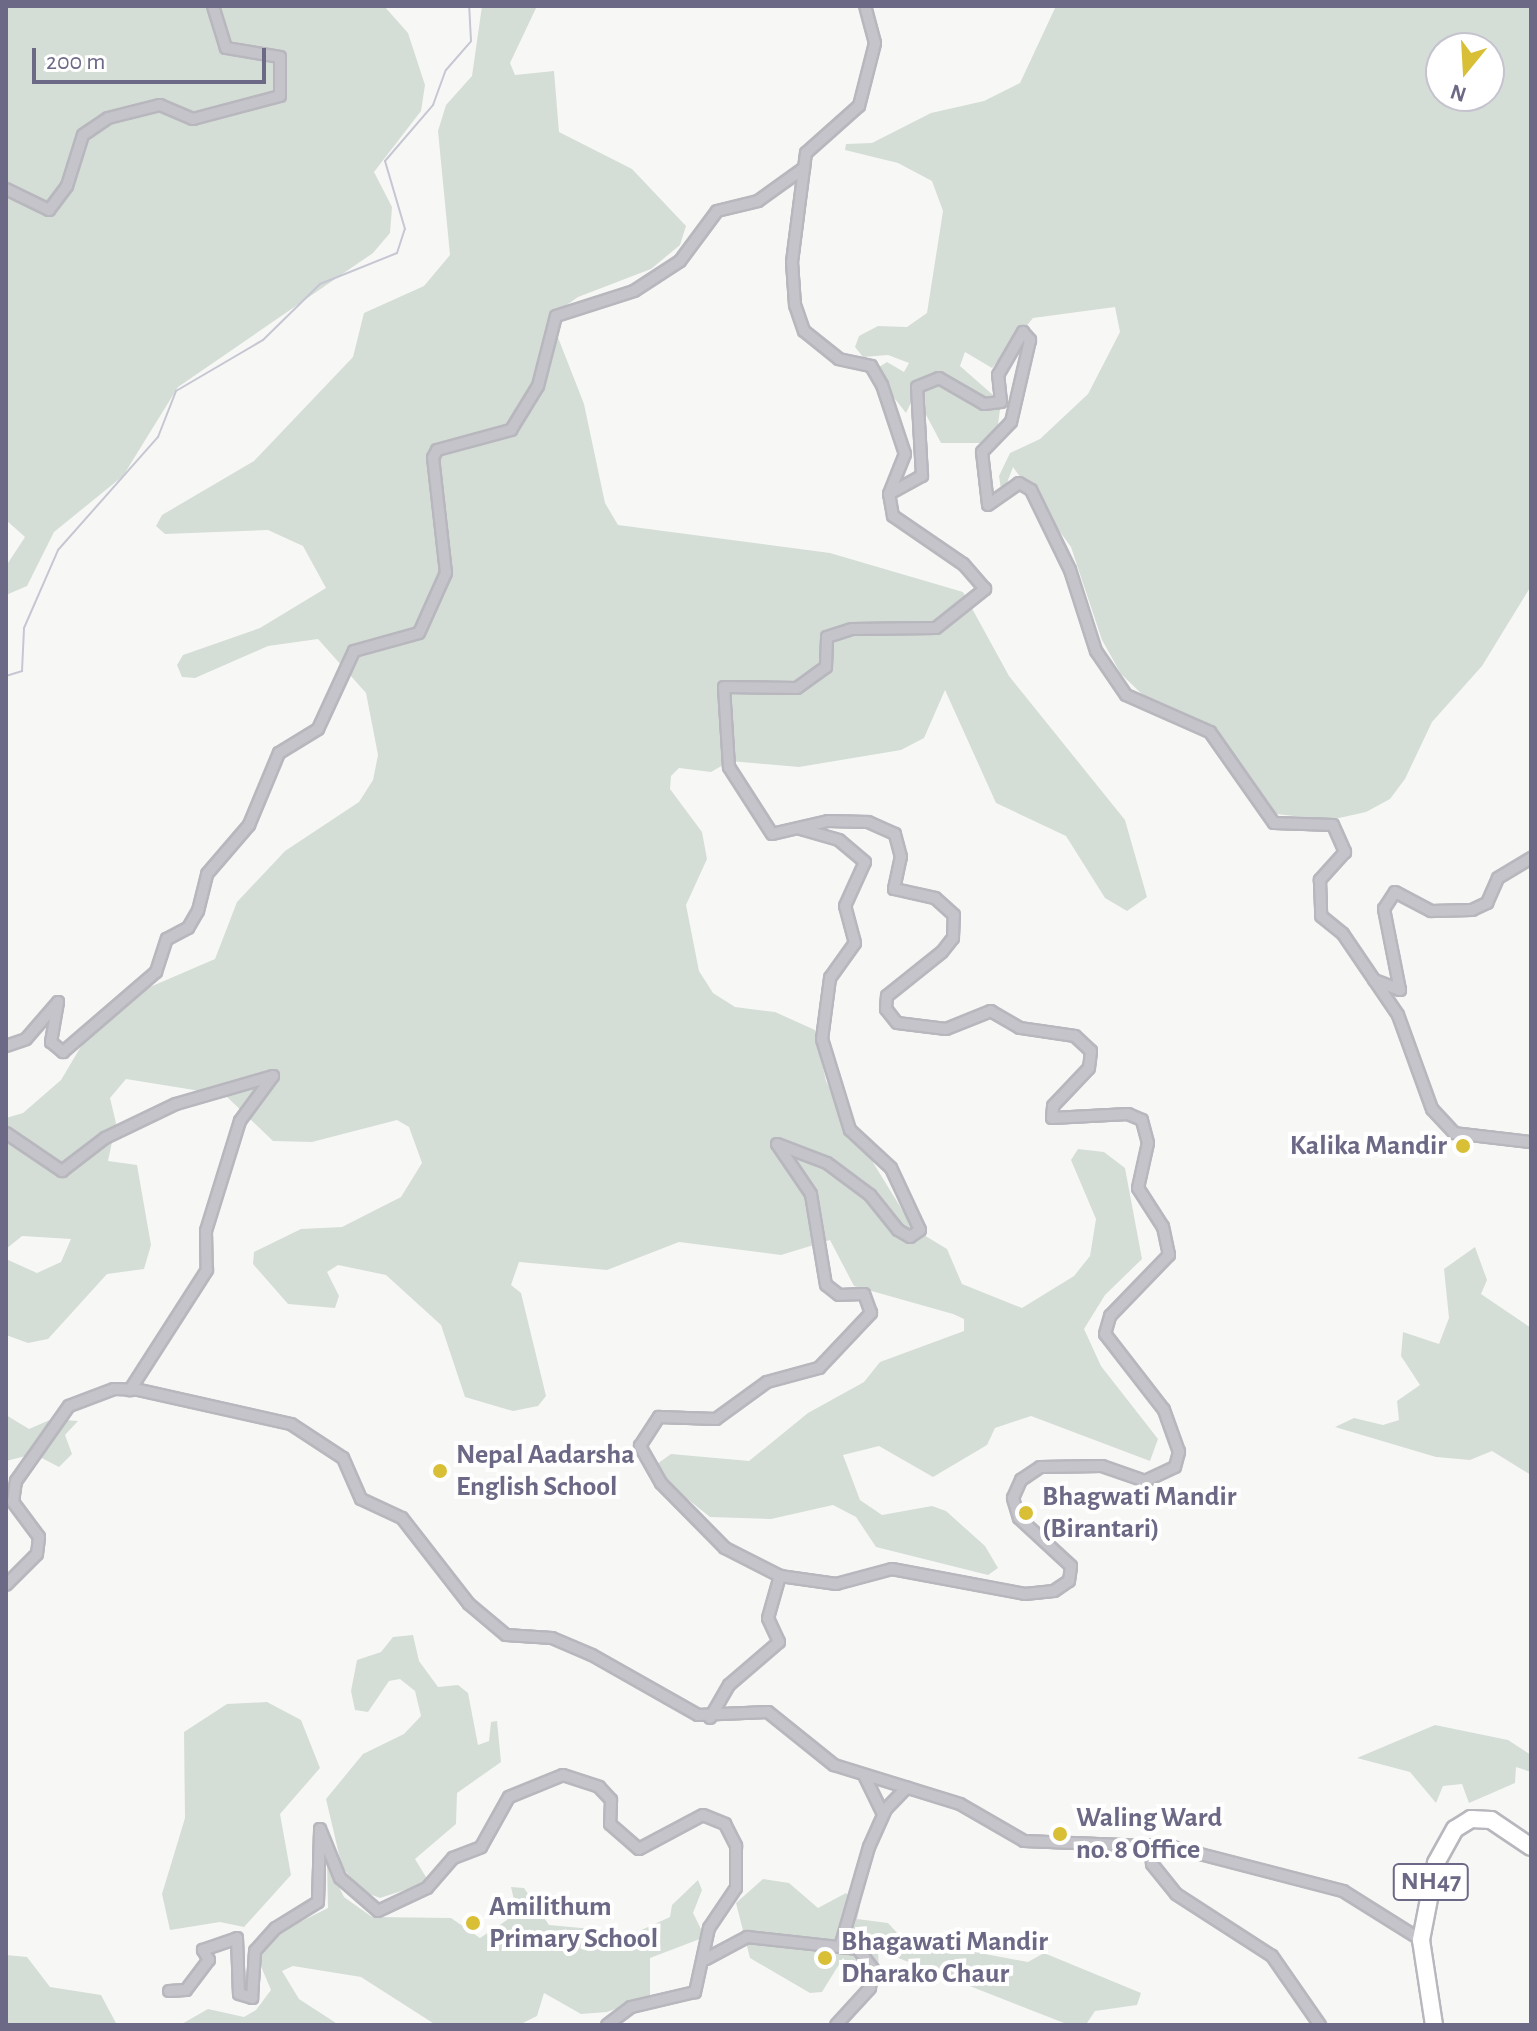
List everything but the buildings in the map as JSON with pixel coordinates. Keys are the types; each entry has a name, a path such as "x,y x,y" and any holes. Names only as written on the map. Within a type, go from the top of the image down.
{"highway":[{"name":"NH47","path":"1434,2025 1421,1940 1436,1863 1455,1829 1471,1819 1491,1820 1531,1847"}],"street":[{"path":"6,189 49,210 67,186 83,135 108,118 160,105 193,119 280,96 280,57 226,48 213,6"},
{"path":"801,829 839,840 865,862 845,906 855,943 830,978 822,1039 850,1130 891,1168 920,1230 910,1237 898,1230 870,1195 827,1163 777,1144 811,1194 826,1285 839,1295 864,1294 871,1313 819,1368 767,1382 716,1419 659,1417 640,1446 661,1483 725,1548 780,1576 836,1584 892,1569 1025,1594 1054,1591 1069,1581 1071,1566 1019,1518 1013,1498 1021,1480 1040,1467 1102,1466 1145,1481 1175,1467 1179,1452 1164,1410 1105,1334 1110,1316 1169,1255 1163,1227 1138,1188 1148,1143 1142,1120 1128,1114 1052,1118 1053,1106 1089,1068 1091,1051 1075,1036 1020,1028 991,1011 946,1029 897,1023 886,1009 887,996 942,952 953,938 954,915 935,898 894,889 901,857 895,834 868,822 801,829 772,834 729,767 724,687 797,688 826,667 827,637 852,629 936,628 985,589 963,564 898,522 889,494 905,454 882,385 871,366 839,359 814,340 795,305 806,153 859,106 875,43 865,6"},
{"path":"6,1046 26,1039 58,1002 51,1042 63,1052 156,972 167,939 188,928 198,911 207,874 249,825 279,753 318,729 354,651 419,633 446,573 433,458 437,450 511,430 538,386 556,316 634,291 680,261 717,211 758,201 770,185 804,168"},
{"path":"889,494 922,476 917,387 939,378 984,404 1001,402 998,375 1023,332 1030,340 1011,422 982,452 988,505 1019,483 1031,490 1070,570 1096,651 1126,695 1210,732 1274,823 1333,825 1345,852 1320,880 1316,899 1321,916 1343,934 1398,1015 1422,1092 1454,1133 1531,1142"},
{"path":"1374,980 1400,990 1384,909 1395,892 1431,911 1472,910 1487,903 1498,878 1531,858"},
{"path":"6,1133 62,1171 105,1138 176,1104 273,1076 240,1121 206,1231 207,1270 130,1390"},
{"path":"6,1585 37,1554 39,1537 13,1502 16,1481 69,1406 130,1390 307,1431 353,1471 361,1499 402,1518 491,1625 592,1655 710,1718 768,1712 818,1757 863,1775 960,1804 1024,1841 1150,1845 1343,1891 1421,1940"},
{"path":"710,1718 729,1685 779,1642 768,1618 780,1576"},
{"path":"169,1991 186,1990 209,1960 203,1950 237,1938 239,1994 252,1998 255,1951 318,1902 320,1829 340,1878 378,1911 427,1888 453,1858 481,1847 509,1797 563,1775 599,1787 611,1800 610,1824 639,1849 703,1815 725,1824 739,1869 736,1888 709,1928 706,1959 695,1992 631,2007 607,2025"},
{"path":"863,1775 881,1798 883,1816"},
{"path":"841,1944 883,1816 907,1787"},
{"path":"1150,1845 1152,1864 1176,1894 1272,1956 1320,2025"},
{"path":"706,1959 747,1937 841,1944 858,1949 873,1969 870,1988 836,2025"}],"shaded area":[{"path":"6,6 384,6 408,33 425,85 421,111 374,172 392,207 390,233 373,253 178,387 123,476 54,532 27,586 6,595 6,566 25,537 6,520"},
{"path":"482,6 537,6 510,63 515,75 554,71 559,132 632,169 686,226 680,245 651,269 578,297 550,317 584,404 605,503 618,525 830,553 963,592 1009,676 1125,820 1147,897 1127,911 1105,898 1066,836 996,803 945,690 924,738 901,750 799,767 730,761 711,772 679,768 671,776 670,789 702,832 707,859 686,905 699,971 713,993 735,1007 775,1012 815,1030 826,1081 845,1117 914,1229 947,1249 962,1284 1022,1308 1074,1276 1090,1256 1096,1219 1071,1160 1078,1149 1104,1152 1125,1168 1142,1259 1105,1295 1084,1329 1101,1366 1158,1439 1150,1461 1031,1416 995,1428 987,1445 933,1477 879,1446 843,1455 860,1500 882,1515 932,1506 946,1511 985,1546 998,1568 988,1575 876,1547 856,1517 833,1505 771,1519 710,1517 650,1469 671,1454 749,1461 808,1413 864,1382 880,1362 964,1331 964,1319 953,1314 854,1286 830,1240 781,1255 679,1242 607,1270 519,1262 511,1285 521,1293 546,1396 538,1406 513,1411 465,1397 441,1325 386,1275 338,1265 327,1272 339,1296 335,1308 288,1304 253,1264 254,1252 301,1229 342,1227 401,1197 422,1163 409,1127 397,1120 312,1142 273,1141 225,1095 126,1079 110,1098 116,1123 108,1161 137,1165 151,1245 144,1269 107,1274 48,1339 28,1343 6,1335 6,1259 37,1273 61,1262 71,1239 22,1236 6,1249 6,1118 23,1113 61,1080 86,1038 143,990 215,959 237,902 285,851 359,802 373,780 378,755 366,693 318,639 268,646 195,678 182,677 177,665 183,655 260,628 326,588 303,546 268,530 165,534 156,526 162,515 254,461 353,357 364,313 424,286 450,255 438,131 446,105 472,76"},
{"path":"1056,6 1531,6 1531,586 1482,666 1432,722 1405,779 1390,799 1366,812 1330,820 1276,814 1218,731 1145,697 1121,674 1102,640 1071,547 1013,467 1002,496 999,476 1010,453 1040,439 1088,394 1120,332 1115,307 1033,318 992,368 965,352 960,366 1001,402 997,432 982,443 941,443 915,394 906,413 884,385 879,367 887,362 904,372 909,363 888,355 863,357 855,347 859,336 878,326 907,327 927,313 943,211 932,181 898,163 845,150 846,144 872,143 931,113 984,101 1020,83"},
{"path":"1475,1247 1487,1280 1481,1294 1531,1328 1531,1475 1492,1451 1470,1460 1436,1457 1335,1427 1354,1418 1383,1425 1399,1420 1397,1401 1420,1385 1401,1356 1403,1332 1439,1344 1449,1318 1444,1269"},
{"path":"6,1415 29,1429 52,1419 78,1421 65,1435 72,1454 59,1467 34,1454 6,1461"},
{"path":"413,1635 419,1661 438,1687 458,1685 468,1693 478,1745 489,1741 491,1722 497,1721 501,1762 457,1793 456,1824 415,1859 429,1882 380,1898 362,1891 342,1867 326,1799 363,1754 404,1734 421,1716 415,1691 400,1679 389,1681 368,1712 355,1710 351,1691 357,1660 381,1652 393,1637"},
{"path":"267,1702 301,1720 320,1768 280,1814 291,1875 244,1927 220,1922 170,1930 162,1894 185,1818 184,1732 227,1704"},
{"path":"1435,1725 1508,1740 1531,1755 1531,1772 1516,1767 1515,1783 1469,1803 1462,1784 1443,1786 1436,1803 1410,1772 1357,1758"},
{"path":"327,1863 344,1897 372,1917 451,1918 480,1938 507,1920 515,1904 511,1887 524,1888 549,1925 635,1933 670,1917 672,1905 698,1880 702,1890 693,1913 705,1937 650,1958 650,1997 607,2012 581,2014 544,1993 537,2016 519,2025 436,2025 361,1977 293,1966 282,1971 299,1999 339,2025 180,2025 208,2009 244,2017 256,2010 271,1990 257,1957 278,1933 328,1908"},
{"path":"763,1879 789,1883 818,1908 846,1893 860,1906 857,1919 888,1923 901,1937 926,1933 948,1947 1028,1962 1044,1953 1141,1993 1137,2005 1095,2011 1087,2023 1064,2023 878,1950 879,1975 854,1973 843,1958 822,1992 810,1993 750,1958 736,1903"},
{"path":"6,1955 27,1957 50,1987 101,1995 117,2025 6,2025"}],"waterway":[{"path":"6,676 22,671 24,628 58,550 158,437 176,391 263,340 320,284 397,253 405,229 385,161 433,105 446,70 471,41 469,6"}],"place":[{"name":"Kalika Mandir","path":"1463,1146"},
{"name":"Nepal Aadarsha English School","path":"440,1471"},
{"name":"Bhagwati Mandir (Birantari)","path":"1026,1513"},
{"name":"Waling Ward no. 8 Office","path":"1060,1834"},
{"name":"Amilithum Primary School","path":"473,1923"},
{"name":"Bhagawati Mandir Dharako Chaur","path":"825,1958"}]}
